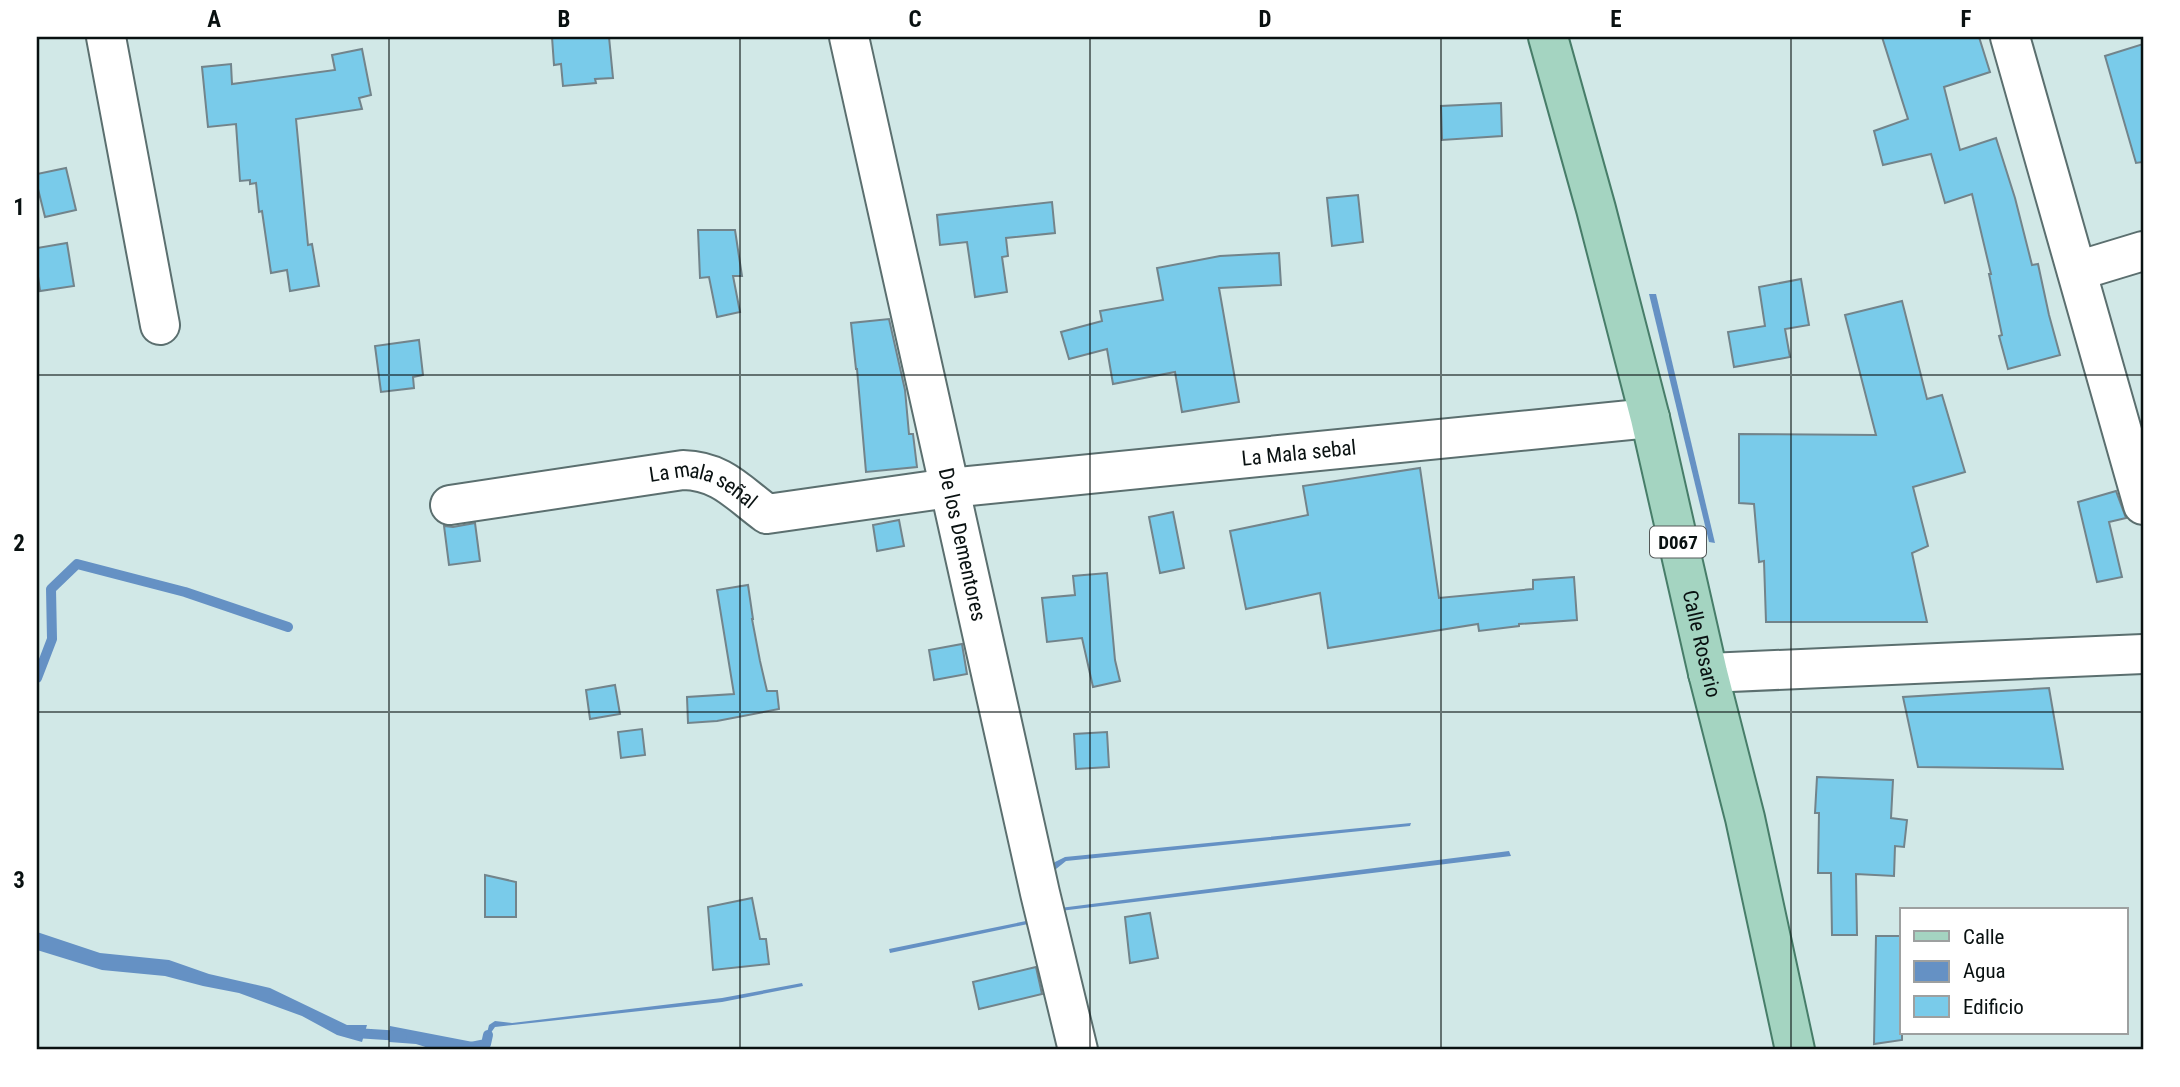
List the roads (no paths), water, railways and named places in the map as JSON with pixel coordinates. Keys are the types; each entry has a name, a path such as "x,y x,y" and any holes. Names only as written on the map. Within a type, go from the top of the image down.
{"main road":[{"name":"Calle Rosario","path":"1548,37 1650,418 1708,674 1745,818 1795,1050"}],"street":[{"path":"106,37 160,325"},
{"name":"De los Dementores","path":"849,37 1040,893 1078,1050"},
{"path":"2010,37 2143,505"},
{"path":"2077,271 2143,251"},
{"name":"La Mala sebal","path":"949,488 1650,418"},
{"name":"La mala señal","path":"450,505 683,470 700,471 718,477 767,514 949,488"},
{"path":"1708,674 2143,654"}],"water":[{"path":"1649,294 1656,294 1715,543 1709,542"},
{"path":"1411,823 1410,826 1066,861 1051,873 1048,870 1055,862 1065,857"},
{"path":"1509,851 1511,856 1060,911 1060,908"},
{"path":"1026,921 1028,924 890,953 889,949"},
{"path":"37,932 100,953 169,960 209,974 270,988 347,1025 367,1025 362,1042 337,1035 302,1016 239,993 165,976 102,970 37,950"},
{"path":"802,983 803,986 722,1002 495,1027 487,1047 484,1045 489,1025 495,1021 512,1023 722,998"},
{"path":"390,1026 473,1042 472,1050 435,1050 416,1044 389,1042"}],"waterway":[{"path":"37,678 52,639 51,589 77,564 185,592 288,627"},
{"path":"355,1033 402,1036"},
{"path":"461,1049 486,1044 488,1035"}]}
